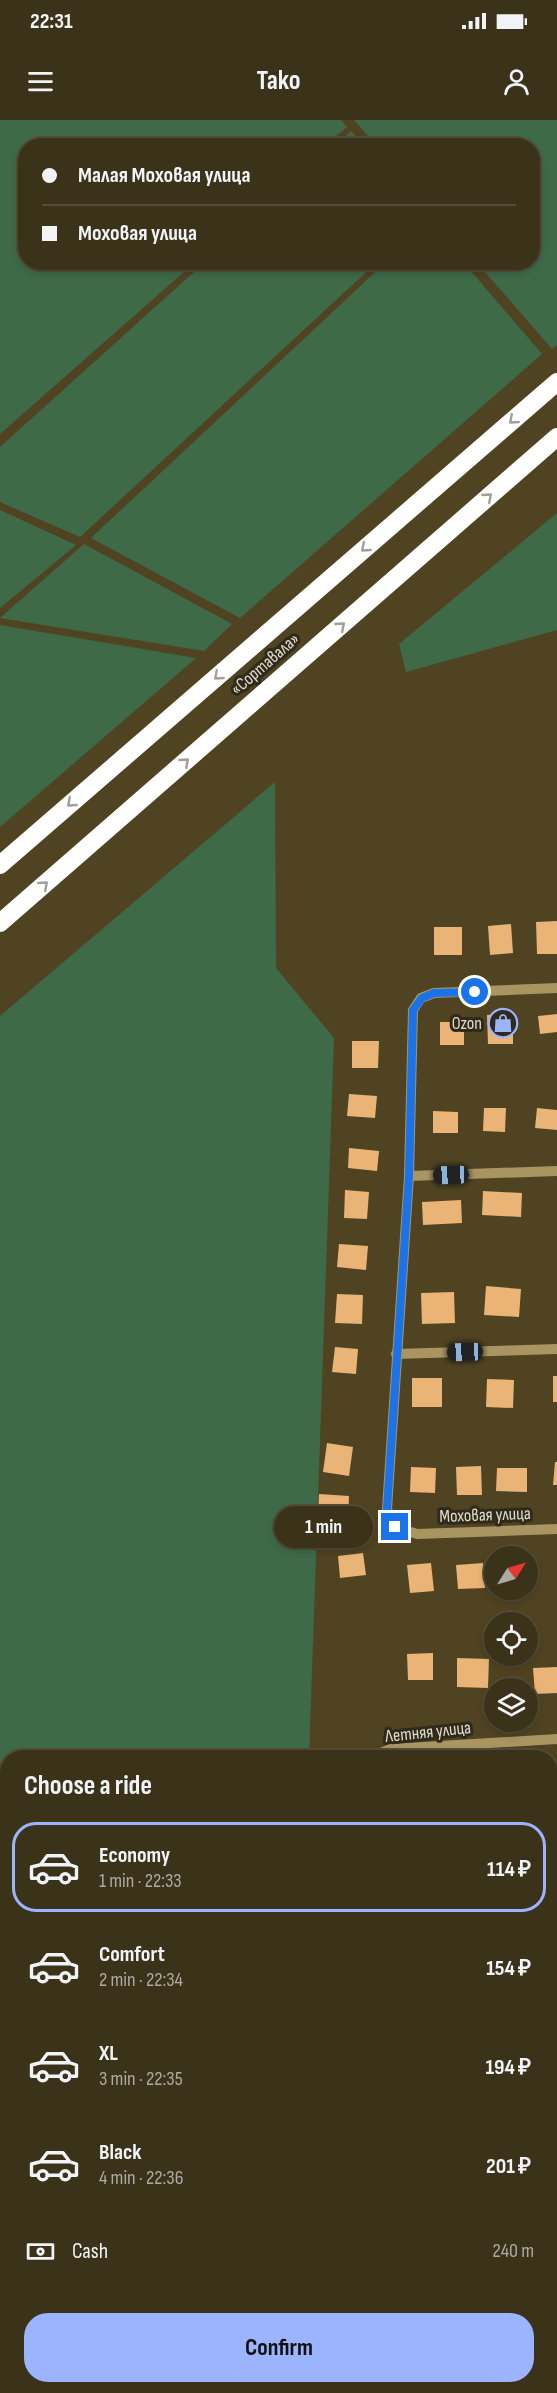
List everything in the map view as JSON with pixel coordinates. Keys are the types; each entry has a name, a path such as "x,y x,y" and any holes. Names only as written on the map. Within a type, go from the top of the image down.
{"highway":[{"name":"«Сортавала»","path":"0,865 557,382"},
{"name":"«Сортавала»","path":"0,923 557,437"}],"street":[{"name":"Моховая улица","path":"557,988 434,993 422,998 413,1010 409,1176 387,1509 395,1527 417,1534 557,1529"},
{"path":"409,1176 557,1171"},
{"path":"396,1354 557,1349"},
{"name":"Летняя улица","path":"388,1750 557,1739"}],"green space":[{"path":"0,120 341,120 347,127 334,138 18,138 18,270 186,270 0,434"},
{"path":"354,120 557,120 557,345 552,349 483,270 540,270 540,138 370,138"},
{"path":"351,131 357,138 343,138"},
{"path":"196,270 368,270 80,537 0,502 0,447"},
{"path":"377,270 470,270 542,354 240,618 91,538"},
{"path":"0,510 76,545 0,608"},
{"path":"557,513 557,630 406,672 399,644"},
{"path":"84,544 232,624 204,651 0,618"},
{"path":"0,625 196,658 0,827"},
{"path":"275,782 276,968 334,1038 309,1750 0,1750 0,1016"}],"building":[{"path":"557,921 557,954 537,954 536,922"},
{"path":"511,924 513,953 490,955 488,926"},
{"path":"434,927 462,927 462,955 434,955"},
{"path":"513,1014 513,1044 488,1044 487,1015"},
{"path":"557,1014 557,1032 540,1034 538,1016"},
{"path":"440,1022 464,1022 464,1045 440,1045"},
{"path":"352,1041 379,1041 378,1068 352,1068"},
{"path":"349,1094 377,1096 375,1118 347,1116"},
{"path":"484,1108 506,1108 505,1132 483,1131"},
{"path":"537,1108 557,1110 557,1130 535,1128"},
{"path":"433,1111 458,1112 458,1133 433,1133"},
{"path":"349,1148 379,1151 377,1171 348,1168"},
{"path":"345,1190 369,1192 367,1219 344,1218"},
{"path":"483,1191 522,1193 521,1217 482,1215"},
{"path":"461,1200 462,1223 423,1225 422,1202"},
{"path":"339,1244 368,1246 366,1270 337,1267"},
{"path":"486,1286 521,1289 519,1317 484,1315"},
{"path":"454,1292 455,1323 422,1324 421,1293"},
{"path":"337,1294 363,1295 362,1324 335,1323"},
{"path":"335,1347 358,1349 356,1374 332,1372"},
{"path":"553,1376 557,1376 557,1402 553,1402"},
{"path":"412,1378 442,1378 442,1407 412,1407"},
{"path":"487,1379 514,1380 513,1408 486,1407"},
{"path":"327,1443 353,1447 349,1476 323,1472"},
{"path":"555,1462 557,1462 557,1485 553,1485"},
{"path":"481,1466 482,1495 457,1495 456,1467"},
{"path":"411,1467 436,1468 435,1493 410,1492"},
{"path":"497,1468 527,1468 527,1492 496,1491"},
{"path":"319,1494 349,1496 348,1520 318,1518"},
{"path":"363,1553 366,1575 340,1578 338,1556"},
{"path":"431,1563 434,1591 410,1593 407,1565"},
{"path":"483,1563 484,1588 458,1589 456,1565"},
{"path":"433,1653 433,1680 408,1680 407,1654"},
{"path":"457,1658 484,1659 484,1666 489,1666 488,1678 484,1678 484,1688 457,1687"},
{"path":"557,1667 557,1693 538,1694 538,1678 534,1678 533,1668"}],"place":[{"name":"Ozon","path":"503,1023"}],"route":[{"path":"395,1527 387,1509 409,1176 413,1010 422,998 434,993 475,992"}]}
